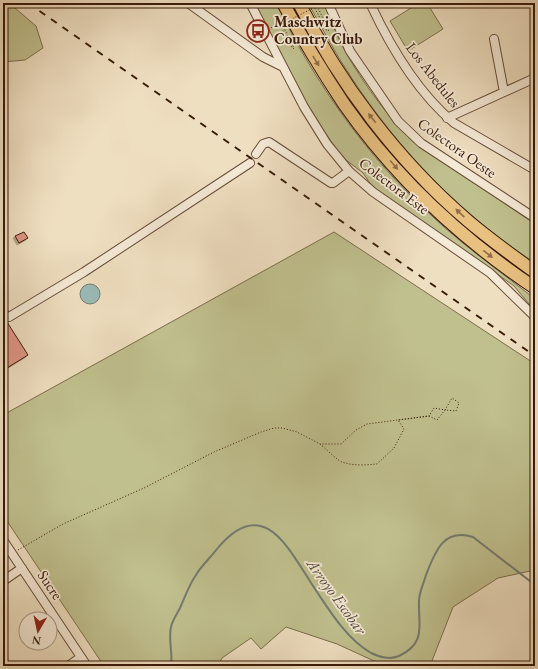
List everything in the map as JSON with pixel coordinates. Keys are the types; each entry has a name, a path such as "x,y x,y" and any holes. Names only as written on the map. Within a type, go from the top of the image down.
{"highway":[{"path":"283,3 318,64 345,105 396,168 428,202 457,228 535,290"},
{"path":"299,3 311,27 351,90 374,120 420,174 466,219 535,272"}],"street":[{"path":"188,3 263,57 283,67"},
{"name":"Colectora Este","path":"250,3 283,67 327,144 349,171 373,192 490,273 535,317"},
{"name":"Colectora Oeste","path":"328,3 350,51 398,121 421,143 535,218"},
{"name":"Los Abedules","path":"370,3 385,35 401,59 426,94 447,118 535,170"},
{"path":"494,40 504,92"},
{"path":"447,118 535,78"},
{"path":"256,154 263,144 269,142 331,183 349,171"},
{"path":"3,311 6,316 9,317 97,263 250,162"},
{"name":"Sucre","path":"3,540 87,666"},
{"path":"3,581 22,568"},
{"path":"68,666 81,657"}],"path":[{"path":"312,3 327,31 329,30 315,4 319,3"},
{"path":"282,24 314,7"},
{"path":"279,18 294,48 293,49 279,23 277,19 279,18"},
{"path":"264,32 279,23"},
{"path":"320,444 341,444 356,430 367,424 429,416 437,420 445,410 452,398 459,403 456,411 445,410 434,408 429,416"},
{"path":"12,554 63,524 144,488 214,452 261,432 282,428 297,432 320,444 341,462 360,465 377,464 394,448 404,429 398,420"}],"green space":[{"path":"3,3 9,3 36,26 43,48 25,60 3,62"},
{"path":"253,3 276,3 291,33 325,90 344,118 386,170 445,228 535,299 535,311 514,286 374,189 363,173 346,160 311,113"},
{"path":"308,3 324,3 338,38 355,68 383,108 412,141 535,224 535,263 482,224 457,202 433,179 389,130 351,77"},
{"path":"419,3 427,3 443,29 408,51 390,21"},
{"path":"334,232 535,364 535,570 498,578 453,607 430,666 385,666 337,644 286,627 261,649 251,638 222,658 218,666 104,666 3,515 3,415"}],"water":[{"path":"90,284 97,287 100,294 97,301 90,304 83,301 80,294 83,287"}],"building":[{"path":"24,232 28,238 19,243 15,236"},
{"path":"3,322 7,322 28,355 7,368 3,362"}],"waterway":[{"name":"Arroyo Escobar","path":"171,666 170,632 173,620 191,583 200,568 217,549 234,532 249,525 263,527 275,534 287,546 328,609 347,634 363,648 371,653 385,658 399,656 408,651 414,645 420,625 419,598 421,591 433,558 437,550 447,539 454,536 463,535 473,537 535,585"}],"railway":[{"path":"28,3 535,356"}],"place":[{"name":"Maschwitz Country Club","path":"258,31"}]}
